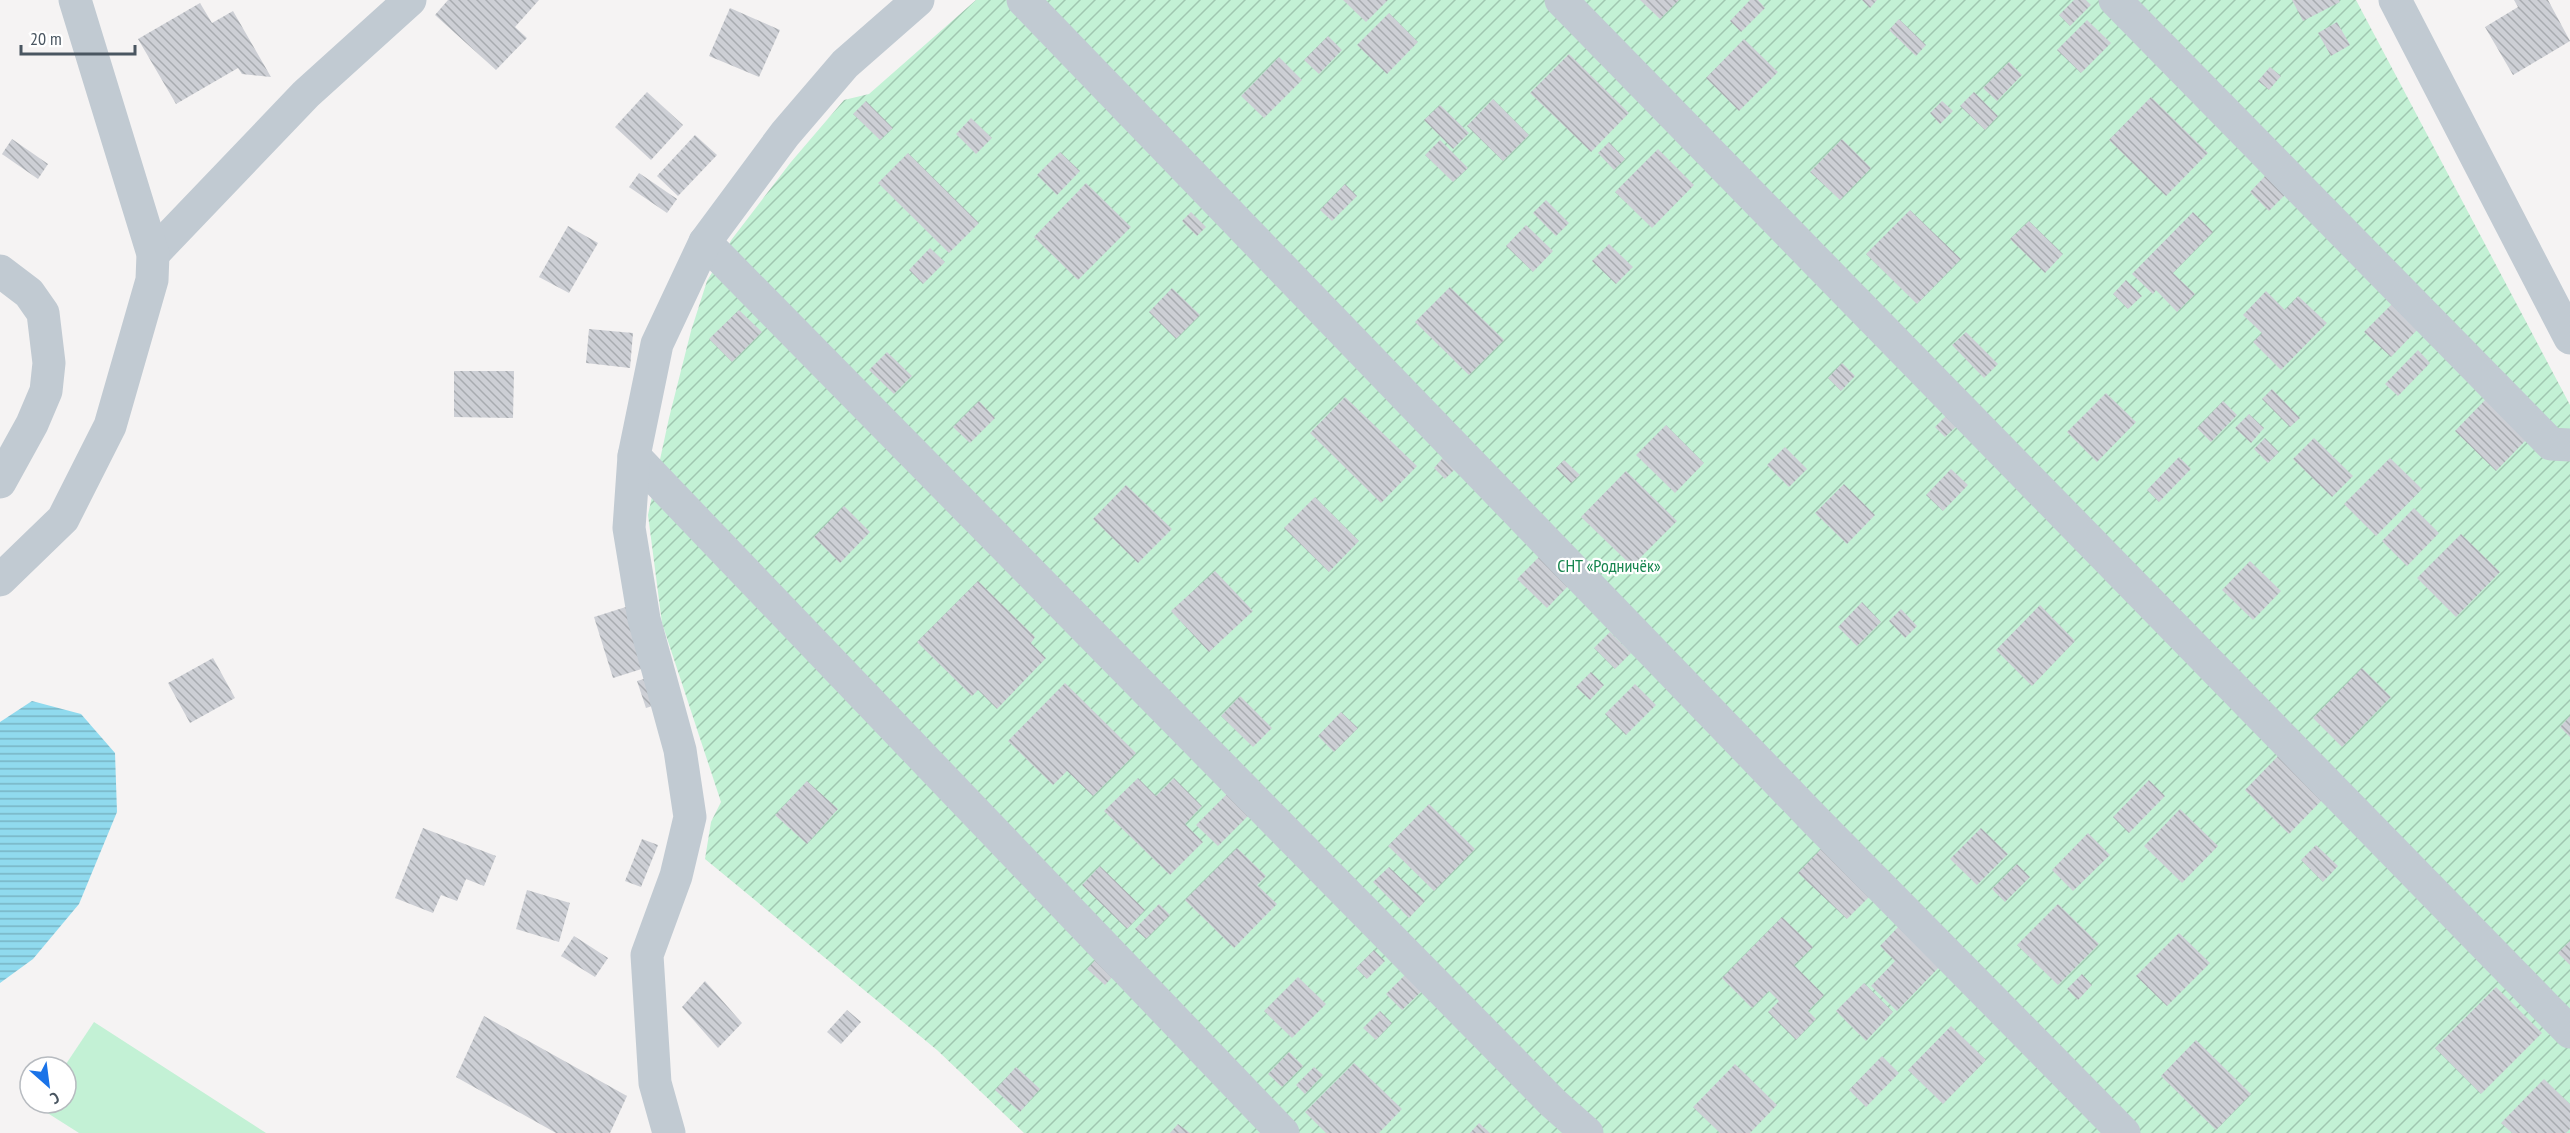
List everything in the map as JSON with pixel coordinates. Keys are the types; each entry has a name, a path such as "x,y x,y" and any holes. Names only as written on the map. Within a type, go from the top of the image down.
{"street":[{"path":"0,580 63,519 110,426 152,280 153,254 75,0"},
{"path":"153,254 306,94 410,0"},
{"path":"669,1133 655,1083 647,955 676,876 690,817 680,750 644,619 629,528 634,456 657,344 705,242 785,134 845,64 918,0"},
{"path":"1023,0 1817,822 2124,1133"},
{"path":"1561,0 2570,1032"},
{"path":"2115,0 2551,444 2570,445"},
{"path":"2395,0 2570,338"},
{"path":"705,242 1537,1086 1587,1133"},
{"path":"0,271 29,293 43,313 49,363 46,391 32,424 0,482"},
{"path":"634,456 1283,1133"}],"green space":[{"name":"СНТ «Родничёк»","path":"976,0 2356,0 2570,405 2570,1133 1024,1133 937,1050 705,859 711,822 721,802 662,623 648,515 691,331 707,281 732,239 791,162 844,100 869,94"},
{"path":"94,1022 266,1133 79,1133 51,1115 78,1115 78,1055 72,1055"}],"water":[{"path":"32,701 81,714 115,753 117,812 79,904 33,959 0,983 0,722"}],"building":[{"path":"448,0 539,0 515,27 527,38 496,70 435,15"},
{"path":"1343,0 1388,0 1366,22"},
{"path":"1640,0 1679,0 1660,19"},
{"path":"1750,0 1758,0 1765,8 1741,32 1730,21"},
{"path":"1862,0 1877,0 1870,8"},
{"path":"2074,0 2086,0 2091,5 2070,26 2059,15"},
{"path":"2292,0 2339,0 2340,2 2303,21"},
{"path":"2514,0 2548,0 2570,41 2513,75 2485,27 2518,7"},
{"path":"200,3 212,23 233,11 271,77 242,74 238,68 176,104 138,39"},
{"path":"730,8 780,30 759,77 709,56"},
{"path":"1389,13 1418,42 1387,74 1357,45"},
{"path":"1899,19 1926,45 1916,56 1889,30"},
{"path":"2087,20 2111,43 2081,73 2057,50"},
{"path":"2337,22 2350,45 2331,56 2318,33"},
{"path":"1328,36 1342,50 1319,74 1304,60"},
{"path":"1744,39 1778,72 1739,111 1706,78"},
{"path":"1569,54 1629,113 1591,152 1530,93"},
{"path":"1279,57 1302,80 1264,118 1241,96"},
{"path":"2009,62 2022,75 1997,101 1983,88"},
{"path":"2270,67 2281,76 2269,90 2258,81"},
{"path":"647,92 683,125 651,160 615,127"},
{"path":"1974,92 1998,116 1985,130 1960,106"},
{"path":"2151,97 2208,153 2166,196 2109,140"},
{"path":"1493,99 1529,135 1503,161 1467,126"},
{"path":"866,101 893,128 880,140 853,114"},
{"path":"1942,101 1953,111 1940,124 1930,113"},
{"path":"1440,105 1469,133 1453,149 1424,120"},
{"path":"971,118 992,138 976,154 956,134"},
{"path":"695,135 717,155 678,196 657,176"},
{"path":"12,139 48,164 38,179 2,154"},
{"path":"1842,139 1871,168 1840,200 1810,172"},
{"path":"1440,140 1468,168 1453,182 1425,155"},
{"path":"1609,142 1625,159 1614,170 1598,153"},
{"path":"1658,149 1694,185 1652,228 1615,192"},
{"path":"1060,152 1080,171 1057,195 1037,175"},
{"path":"908,153 979,223 949,253 878,183"},
{"path":"639,173 677,199 667,213 629,187"},
{"path":"2266,175 2285,195 2269,211 2250,192"},
{"path":"1086,183 1131,227 1078,280 1034,237"},
{"path":"1345,184 1357,196 1332,221 1320,210"},
{"path":"1546,200 1569,223 1556,236 1533,213"},
{"path":"1910,210 1961,259 1917,304 1866,254"},
{"path":"1191,212 1206,227 1197,236 1182,221"},
{"path":"2193,212 2213,232 2173,273 2195,294 2177,312 2156,290 2153,294 2132,274"},
{"path":"2029,221 2063,254 2045,273 2010,239"},
{"path":"1526,225 1553,251 1533,272 1506,246"},
{"path":"568,226 598,243 569,293 539,277"},
{"path":"1609,244 1633,267 1616,284 1592,261"},
{"path":"930,248 945,262 923,284 909,270"},
{"path":"2126,280 2142,296 2128,309 2113,294"},
{"path":"1450,287 1504,340 1469,375 1415,322"},
{"path":"1172,288 1200,315 1176,339 1149,312"},
{"path":"2266,291 2285,310 2298,296 2327,323 2281,370 2253,342 2262,333 2243,315"},
{"path":"2393,303 2418,329 2391,357 2364,332"},
{"path":"739,310 762,332 732,362 709,339"},
{"path":"589,329 633,333 630,368 586,363"},
{"path":"1966,332 1998,364 1984,378 1952,345"},
{"path":"2418,350 2430,363 2398,396 2385,384"},
{"path":"887,352 912,376 894,394 869,370"},
{"path":"1842,363 1855,376 1841,391 1828,378"},
{"path":"454,371 514,371 513,418 454,417"},
{"path":"2272,389 2300,418 2290,427 2262,399"},
{"path":"2106,393 2136,422 2097,462 2067,432"},
{"path":"1345,397 1417,466 1381,503 1310,433"},
{"path":"2487,398 2528,438 2496,471 2455,431"},
{"path":"979,401 995,418 970,443 953,427"},
{"path":"2223,401 2237,415 2211,442 2197,428"},
{"path":"1949,413 1960,423 1945,437 1935,427"},
{"path":"2249,414 2264,428 2251,443 2235,428"},
{"path":"1666,425 1704,463 1675,493 1636,455"},
{"path":"2265,438 2279,452 2268,463 2254,449"},
{"path":"2314,438 2353,476 2332,497 2293,459"},
{"path":"1785,447 1807,469 1789,487 1767,465"},
{"path":"1447,453 1459,465 1445,479 1434,468"},
{"path":"2179,457 2191,469 2159,502 2147,490"},
{"path":"2390,458 2422,489 2376,536 2344,504"},
{"path":"1564,460 1580,475 1571,483 1556,468"},
{"path":"1951,469 1968,485 1943,511 1926,495"},
{"path":"1626,471 1677,521 1632,566 1581,517"},
{"path":"1844,484 1875,515 1847,544 1815,513"},
{"path":"1126,485 1172,529 1138,563 1093,519"},
{"path":"1315,497 1359,541 1329,572 1284,528"},
{"path":"844,506 870,532 840,563 814,537"},
{"path":"2414,508 2439,533 2407,566 2382,541"},
{"path":"2461,534 2500,572 2456,617 2417,578"},
{"path":"1543,553 1572,582 1547,608 1517,579"},
{"path":"2250,561 2281,591 2253,620 2222,590"},
{"path":"1215,571 1253,611 1209,652 1171,611"},
{"path":"978,581 1035,637 1031,643 1046,658 997,709 978,690 972,696 917,642"},
{"path":"1862,602 1881,622 1857,646 1838,627"},
{"path":"2040,605 2075,641 2032,686 1996,650"},
{"path":"629,606 648,667 613,678 594,617"},
{"path":"1901,609 1917,626 1905,638 1889,621"},
{"path":"1610,632 1631,653 1615,669 1594,648"},
{"path":"213,658 235,698 190,723 168,683"},
{"path":"2362,668 2391,697 2342,747 2313,718"},
{"path":"1591,672 1604,685 1590,700 1576,687"},
{"path":"650,677 659,704 646,708 637,681"},
{"path":"1065,683 1136,753 1093,796 1067,771 1053,785 1008,741"},
{"path":"1635,684 1656,705 1626,735 1605,714"},
{"path":"1240,696 1272,728 1253,747 1221,716"},
{"path":"1341,712 1358,728 1334,752 1318,736"},
{"path":"2570,716 2570,737 2560,727"},
{"path":"2278,756 2323,799 2289,834 2245,790"},
{"path":"1138,778 1156,796 1174,778 1202,806 1185,824 1203,842 1170,875 1104,811"},
{"path":"2149,780 2165,796 2129,833 2113,817"},
{"path":"807,781 838,809 807,844 775,815"},
{"path":"1227,794 1249,815 1218,846 1196,825"},
{"path":"1429,804 1475,849 1434,891 1388,846"},
{"path":"2180,809 2218,846 2182,883 2144,846"},
{"path":"423,828 496,856 484,886 466,879 457,901 441,895 433,913 395,898"},
{"path":"1981,828 2008,854 1977,885 1950,859"},
{"path":"2088,833 2110,855 2073,891 2052,870"},
{"path":"642,839 658,845 641,887 625,881"},
{"path":"2316,845 2338,866 2323,882 2301,860"},
{"path":"1823,847 1871,895 1847,919 1798,873"},
{"path":"1237,848 1266,876 1257,885 1277,904 1234,948 1185,900"},
{"path":"2017,864 2030,877 2005,902 1992,889"},
{"path":"1100,866 1145,910 1127,929 1082,885"},
{"path":"1389,867 1425,901 1409,918 1373,882"},
{"path":"527,890 570,903 559,942 516,929"},
{"path":"1159,904 1170,915 1146,939 1135,929"},
{"path":"2058,904 2099,944 2058,985 2017,945"},
{"path":"1782,917 1813,947 1794,965 1824,995 1808,1011 1816,1019 1796,1040 1768,1012 1779,1001 1769,991 1752,1008 1722,978"},
{"path":"1902,923 1943,963 1897,1011 1871,986 1895,961 1880,946"},
{"path":"2179,933 2210,963 2167,1006 2136,976"},
{"path":"574,936 608,958 595,977 561,956"},
{"path":"2570,941 2570,965 2558,953"},
{"path":"1374,950 1385,961 1367,979 1356,968"},
{"path":"1099,956 1117,972 1105,985 1087,969"},
{"path":"1406,974 1423,990 1402,1010 1386,994"},
{"path":"2082,974 2092,985 2078,1000 2067,989"},
{"path":"1298,977 1326,1004 1292,1038 1264,1011"},
{"path":"705,981 742,1023 718,1048 682,1007"},
{"path":"1864,983 1893,1012 1866,1041 1836,1011"},
{"path":"2496,987 2542,1033 2481,1094 2435,1048"},
{"path":"847,1010 861,1022 841,1044 827,1032"},
{"path":"1380,1011 1392,1023 1376,1040 1363,1028"},
{"path":"484,1016 627,1096 610,1133 556,1133 456,1077"},
{"path":"1951,1026 1986,1060 1943,1104 1908,1070"},
{"path":"2196,1040 2251,1094 2216,1130 2161,1076"},
{"path":"1289,1052 1303,1066 1282,1087 1268,1074"},
{"path":"1882,1056 1899,1073 1866,1107 1849,1090"},
{"path":"1354,1063 1402,1109 1379,1133 1326,1133 1305,1112"},
{"path":"1735,1064 1777,1105 1750,1133 1720,1133 1693,1107"},
{"path":"1016,1067 1040,1089 1020,1112 995,1090"},
{"path":"1314,1067 1323,1075 1305,1094 1296,1085"},
{"path":"2544,1079 2570,1104 2570,1129 2566,1133 2512,1133 2501,1123"},
{"path":"1479,1123 1490,1133 1470,1133"},
{"path":"1178,1124 1190,1133 1170,1133"}]}
